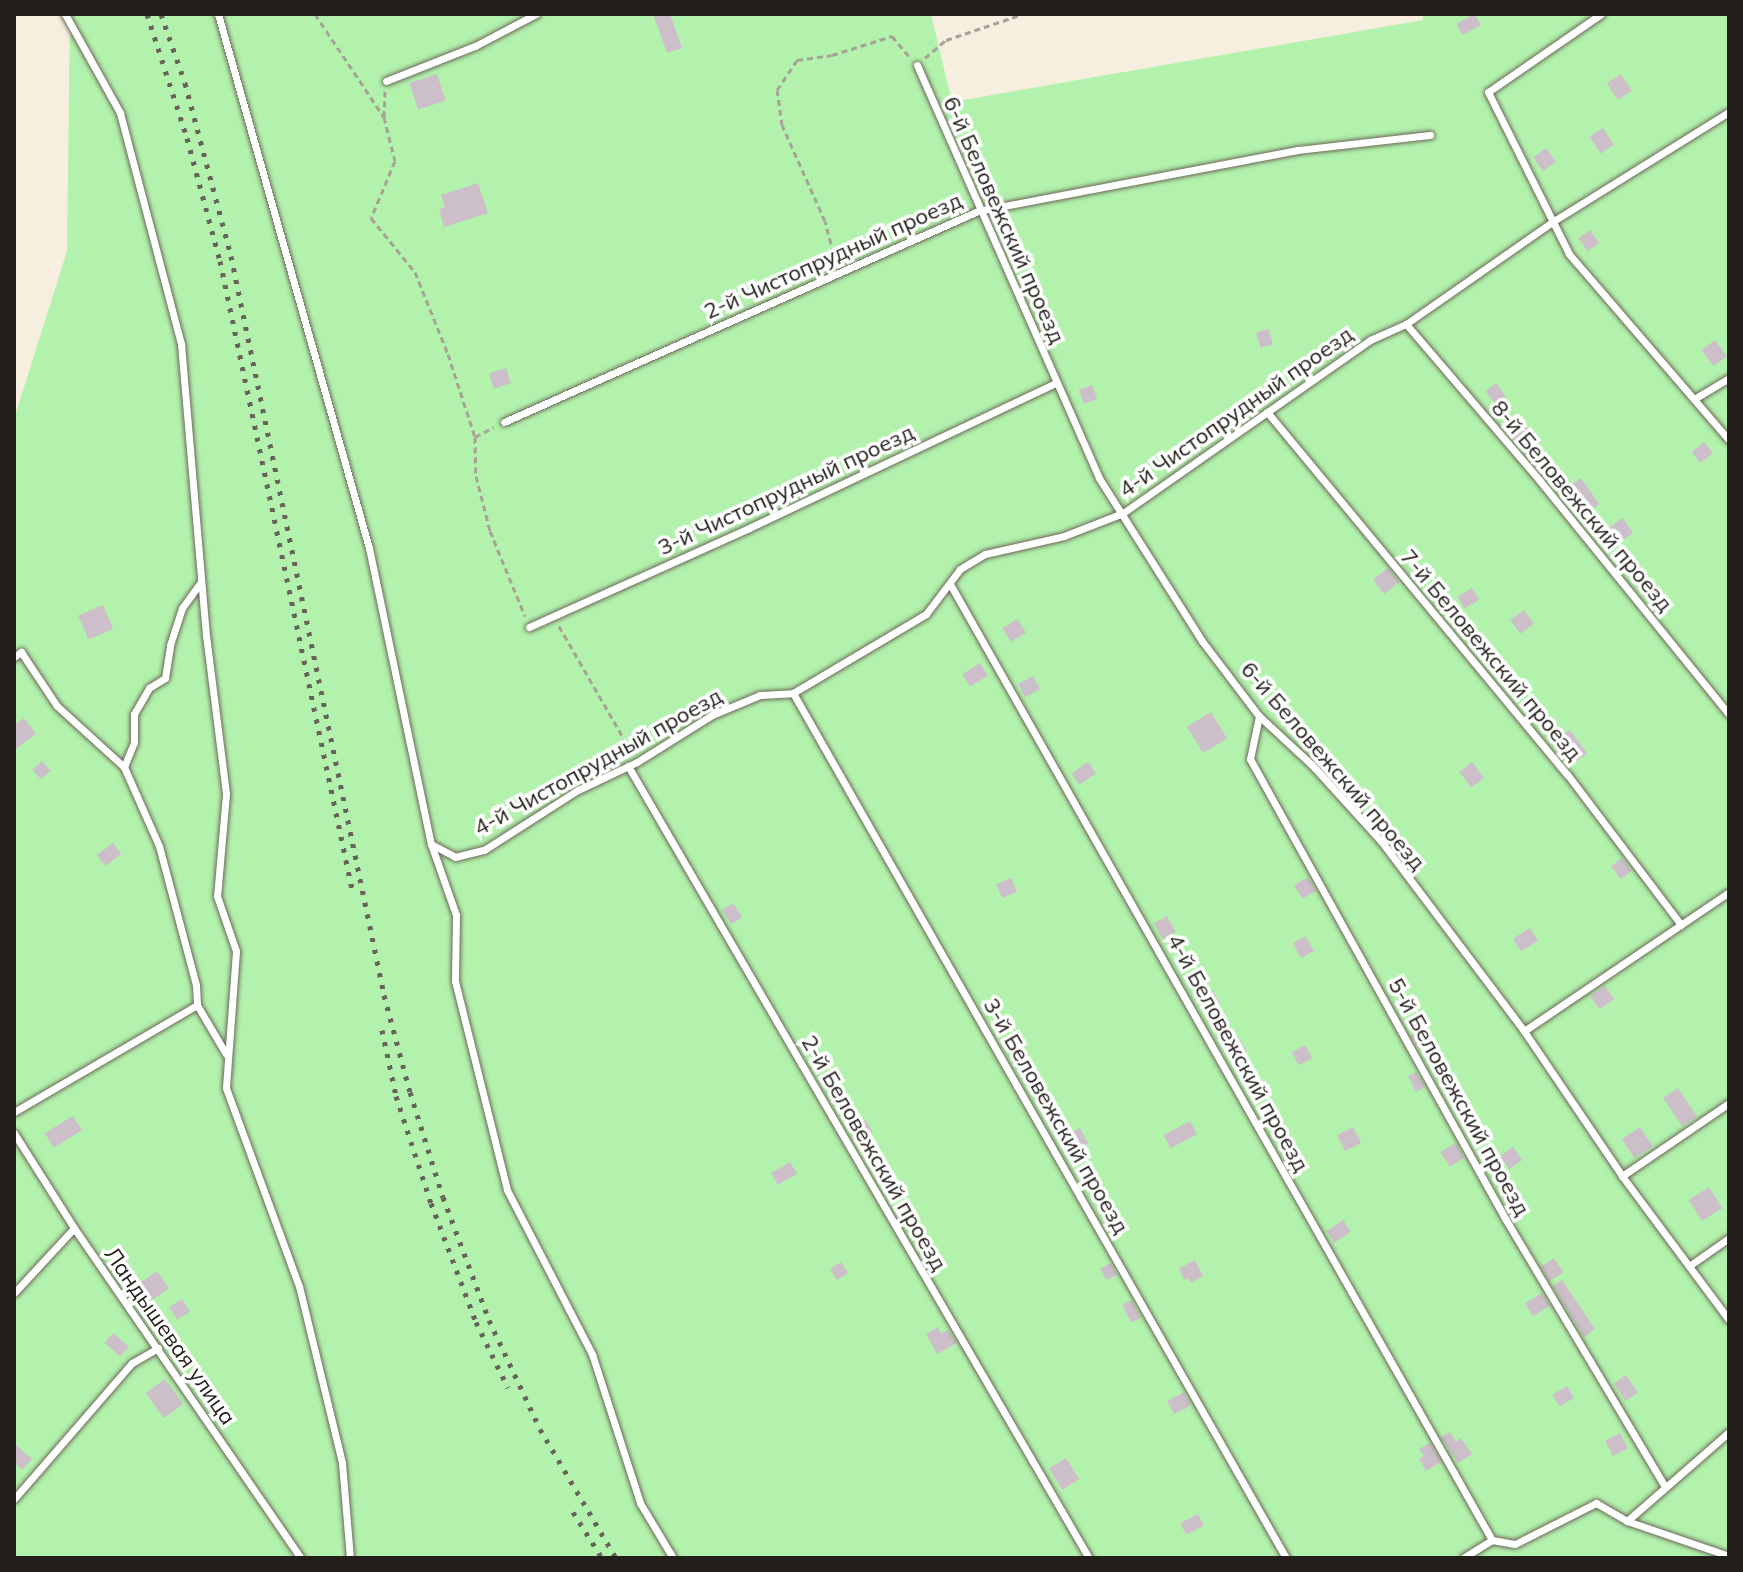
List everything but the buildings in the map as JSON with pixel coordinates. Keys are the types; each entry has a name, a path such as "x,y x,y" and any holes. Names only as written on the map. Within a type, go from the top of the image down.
{"lane":[{"path":"65,14 120,113 181,344 201,582 226,794 217,896 236,951 226,1088 299,1286 342,1463 350,1558"},
{"path":"218,14 369,548 431,844 456,915 455,981 507,1190 592,1354 640,1503 673,1558"},
{"path":"386,81 475,46 536,14"},
{"path":"1601,14 1488,92 1569,254 1729,440"},
{"name":"6-й Беловежский проезд","path":"917,65 978,211 1099,478 1202,641 1259,716 1312,765 1381,841 1524,1031 1622,1176 1729,1320"},
{"name":"4-й Чистопрудный проезд","path":"431,844 455,857 484,850 578,790 637,762 712,715 760,695 793,693 926,614 960,569 985,554 1064,536 1123,513 1370,340 1406,324 1552,222 1729,112"},
{"name":"2-й Чистопрудный проезд","path":"504,422 978,211 1298,150 1430,135"},
{"name":"8-й Беловежский проезд","path":"1406,324 1540,481 1729,714"},
{"path":"1694,399 1729,378"},
{"name":"3-й Чистопрудный проезд","path":"529,627 1056,383"},
{"name":"7-й Беловежский проезд","path":"1267,412 1567,774 1681,925"},
{"path":"124,767 134,742 134,714 149,688 165,678 170,645 182,608 201,582"},
{"name":"4-й Беловежский проезд","path":"950,584 1492,1540"},
{"path":"18,654 57,706 124,767 159,846 196,985 197,1005 227,1056"},
{"name":"3-й Беловежский проезд","path":"793,693 1286,1558"},
{"name":"5-й Беловежский проезд","path":"1259,716 1250,759 1506,1220 1665,1487"},
{"name":"2-й Беловежский проезд","path":"628,766 1089,1558"},
{"path":"1524,1031 1729,892"},
{"path":"14,1112 197,1005"},
{"path":"1622,1176 1729,1103"},
{"name":"Ландышевая улица","path":"14,1133 74,1228 301,1558"},
{"path":"14,1293 74,1228"},
{"path":"1689,1266 1729,1238"},
{"path":"14,1499 132,1363 158,1348"},
{"path":"1627,1521 1729,1432"},
{"path":"1463,1558 1492,1540 1515,1544 1596,1503 1627,1521 1729,1556"}],"path":[{"path":"315,14 384,117"},
{"path":"838,273 825,221 782,125 777,90 797,60 832,55 892,36 917,65 946,40 1023,14"},
{"path":"386,81 384,117 395,161 371,218 415,272 448,354 475,437 476,476 490,531 529,627"},
{"path":"475,437 504,422"},
{"path":"553,616 637,762"}],"green space":[{"path":"70,14 931,14 952,102 1423,20 1422,14 1729,14 1729,1558 14,1558 14,419 67,251"}],"railway":[{"path":"147,14 187,138 220,261 352,889"},
{"path":"161,14 185,83 231,256 384,995 410,1092 443,1197 489,1320 540,1429 616,1558"},
{"path":"382,1030 396,1096 431,1203 476,1322 508,1388"},
{"path":"573,1512 602,1558"}]}
